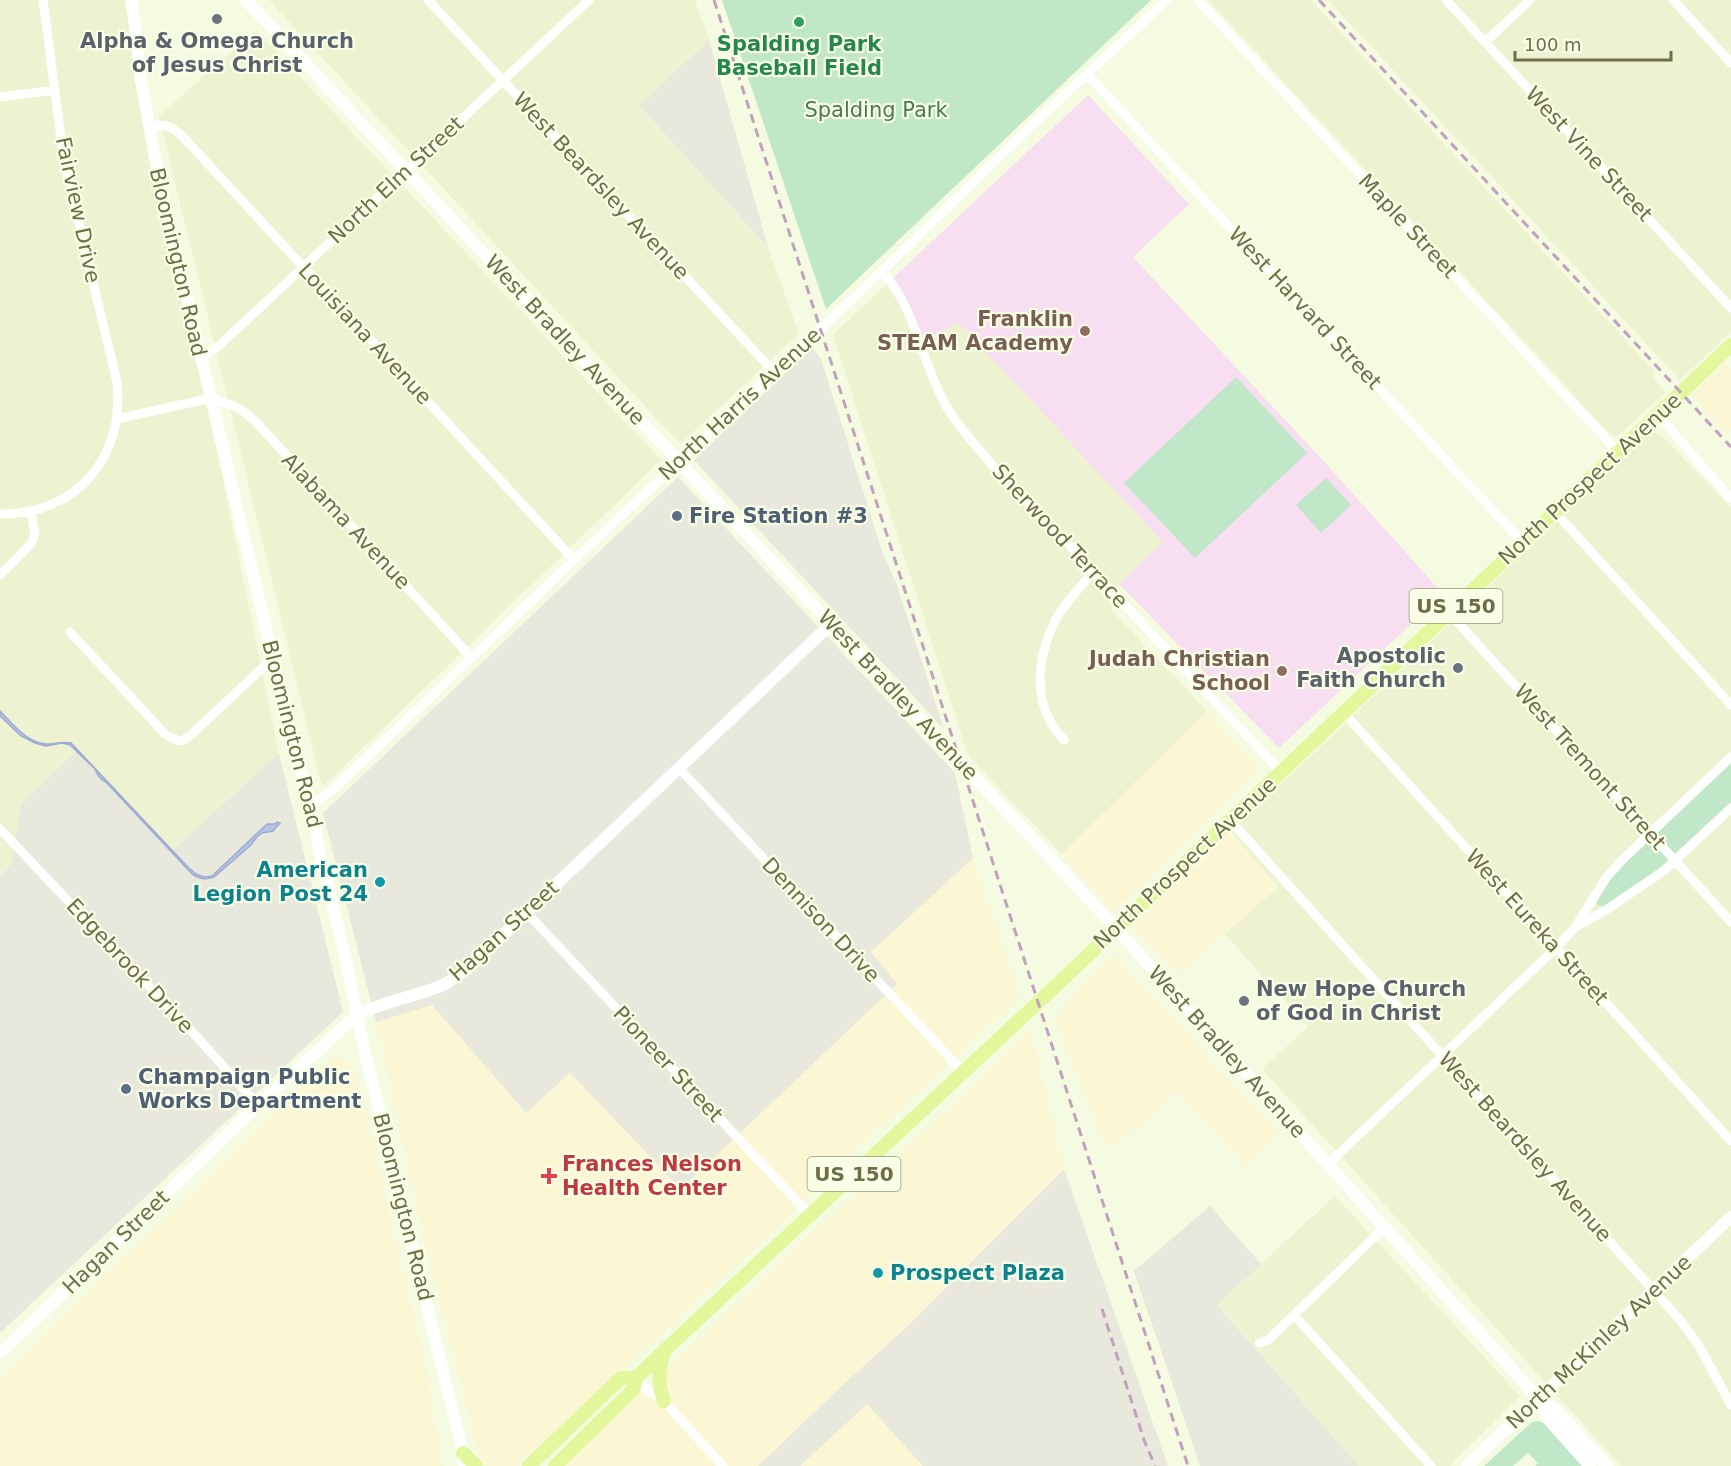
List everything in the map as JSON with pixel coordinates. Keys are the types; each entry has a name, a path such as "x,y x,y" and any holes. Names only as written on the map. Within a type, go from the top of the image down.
{"main road":[{"name":"Bloomington Road","path":"132,0 148,126 159,185 297,758 312,806 318,845 369,1069 466,1463"},
{"name":"West Bradley Avenue","path":"246,0 1116,928 1539,1399 1556,1410 1607,1466"},
{"name":"North Prospect Avenue","path":"555,1466 633,1390 636,1378 664,1351 1116,928 1731,345"},
{"name":"Hagan Street","path":"0,1353 258,1105 357,1015 373,1007 439,986 454,979 468,968 831,624"},
{"name":"North McKinley Avenue","path":"1467,1466 1731,1217"},
{"path":"663,1401 658,1384 664,1351"},
{"name":"North Prospect Avenue","path":"529,1466 621,1378 636,1378"},
{"name":"West Bradley Avenue","path":"1539,1399 1547,1418 1590,1466"}],"street":[{"name":"Fairview Drive","path":"0,514 31,512 64,499 89,478 108,451 117,419 117,382 64,161 43,0"},
{"name":"West Beardsley Avenue","path":"428,0 774,372"},
{"name":"North Elm Street","path":"200,358 220,344 589,0"},
{"name":"North Harris Avenue","path":"312,806 339,784 1167,0"},
{"name":"Maple Street","path":"1198,0 1618,452"},
{"name":"West Vine Street","path":"1446,0 1731,308"},
{"path":"1485,42 1530,0"},
{"path":"1673,0 1731,63"},
{"name":"West Harvard Street","path":"1087,74 1523,543"},
{"path":"0,97 55,90"},
{"name":"Louisiana Avenue","path":"148,126 161,124 176,130 574,560"},
{"name":"Sherwood Terrace","path":"882,271 902,299 927,364 945,404 956,420 1005,478 1281,772"},
{"path":"117,419 211,398"},
{"name":"Alabama Avenue","path":"211,398 232,405 256,422 471,657"},
{"path":"1658,414 1731,498"},
{"path":"0,575 32,544 35,534 31,512"},
{"path":"1555,512 1731,705"},
{"path":"1064,740 1050,722 1042,703 1040,686 1043,654 1057,618 1068,601 1093,572"},
{"name":"West Tremont Street","path":"1449,613 1731,922"},
{"path":"70,632 166,735 179,741 192,734 273,658"},
{"name":"West Eureka Street","path":"1344,713 1731,1141"},
{"path":"1328,1164 1556,948 1576,926 1606,878 1731,757"},
{"name":"Dennison Drive","path":"679,768 963,1072"},
{"path":"1576,926 1606,910 1665,870 1731,808"},
{"name":"West Beardsley Avenue","path":"1230,820 1681,1321 1699,1346 1731,1405"},
{"name":"Edgebrook Drive","path":"0,829 197,1037 258,1105"},
{"name":"Pioneer Street","path":"527,912 810,1215"},
{"path":"1259,1343 1268,1340 1385,1227"},
{"path":"1294,1315 1431,1466"},
{"path":"636,1378 663,1401 723,1466"}],"shaded area":[{"path":"0,0 124,0 279,753 172,851 78,751 21,804 11,866 0,876"},
{"path":"269,0 695,0 709,40 639,107 768,247 799,334 680,444"},
{"path":"1208,0 1311,0 1653,370 1653,377 1665,393 1617,436 1610,434"},
{"path":"1328,0 1731,0 1731,332 1680,380"},
{"path":"256,30 661,460 322,787 159,116"},
{"path":"709,40 768,247 639,106"},
{"name":"Franklin STEAM Academy","path":"1088,95 1189,204 1133,257 1329,467 1443,594 1279,748 1119,584 1163,542 958,322 925,341 892,279"},
{"path":"892,279 925,341 958,322 1164,542 1119,584 1111,610 1207,711 1062,854 968,755 833,335"},
{"path":"812,348 821,359 883,554 896,583 944,729 694,460"},
{"path":"1725,363 1731,369 1731,430 1728,434 1691,395"},
{"path":"1651,432 1661,435 1731,508 1731,1466 1621,1466 1262,1069 1308,1027 1225,934 1278,887 1231,832"},
{"path":"678,477 955,773 973,858 871,952 897,984 681,1189 570,1073 526,1113 432,1005 376,1022 323,813"},
{"path":"1207,711 1260,767 1114,911 1062,854"},
{"path":"78,750 172,851 279,753 343,1012 0,1333 0,876 11,865 21,804"},
{"path":"1231,832 1278,887 1180,974 1132,927"},
{"path":"973,858 1020,997 878,1129 775,1230 520,1464 517,1466 486,1466 479,1456 423,1236 376,1022 432,1005 526,1113 570,1073 681,1189 897,984 870,952"},
{"path":"1113,953 1280,1135 1247,1167 1175,1090 1144,1124 1107,1148 1055,1018"},
{"path":"1031,1028 1064,1169 910,1324 758,1466 565,1466 770,1272 970,1089"},
{"path":"333,1058 347,1061 353,1068 357,1080 428,1372 434,1418 444,1466 0,1466 0,1379"},
{"path":"1064,1169 1168,1466 923,1466 867,1404 800,1466 758,1466 910,1324"},
{"path":"1335,1196 1520,1396 1450,1466 1359,1466 1217,1304"},
{"path":"1210,1206 1261,1264 1217,1305 1359,1466 1200,1466 1134,1271"},
{"path":"867,1403 923,1466 800,1466"}],"green space":[{"name":"Spalding Park","path":"722,0 1151,0 826,309"},
{"path":"1236,377 1307,453 1195,558 1124,483"},
{"path":"1326,478 1351,505 1321,533 1296,505"},
{"path":"1731,762 1731,802 1655,872 1603,907 1597,904 1608,881"},
{"path":"1539,1421 1545,1424 1583,1466 1535,1466 1538,1463 1528,1453 1513,1466 1484,1466 1532,1422"}],"water":[{"path":"0,711 26,737 39,743 62,742 71,743 186,865 201,876 212,876 267,824 280,823 273,831 262,833 257,837 214,877 205,879 198,877 192,874 70,745 62,743 46,746 35,743 21,736 0,716"}],"railway":[{"path":"714,0 1188,1466"},
{"path":"1319,0 1731,447"},
{"path":"1102,1309 1144,1440 1155,1466"}],"place":[{"name":"Alpha & Omega Church of Jesus Christ","path":"217,19"},
{"name":"Spalding Park Baseball Field","path":"799,22"},
{"name":"Franklin STEAM Academy","path":"1085,331"},
{"name":"Fire Station #3","path":"677,516"},
{"name":"Apostolic Faith Church","path":"1458,668"},
{"name":"Judah Christian School","path":"1282,671"},
{"name":"American Legion Post 24","path":"380,882"},
{"name":"New Hope Church of God in Christ","path":"1244,1001"},
{"name":"Champaign Public Works Department","path":"126,1089"},
{"name":"Frances Nelson Health Center","path":"549,1176"},
{"name":"Prospect Plaza","path":"878,1273"}]}
